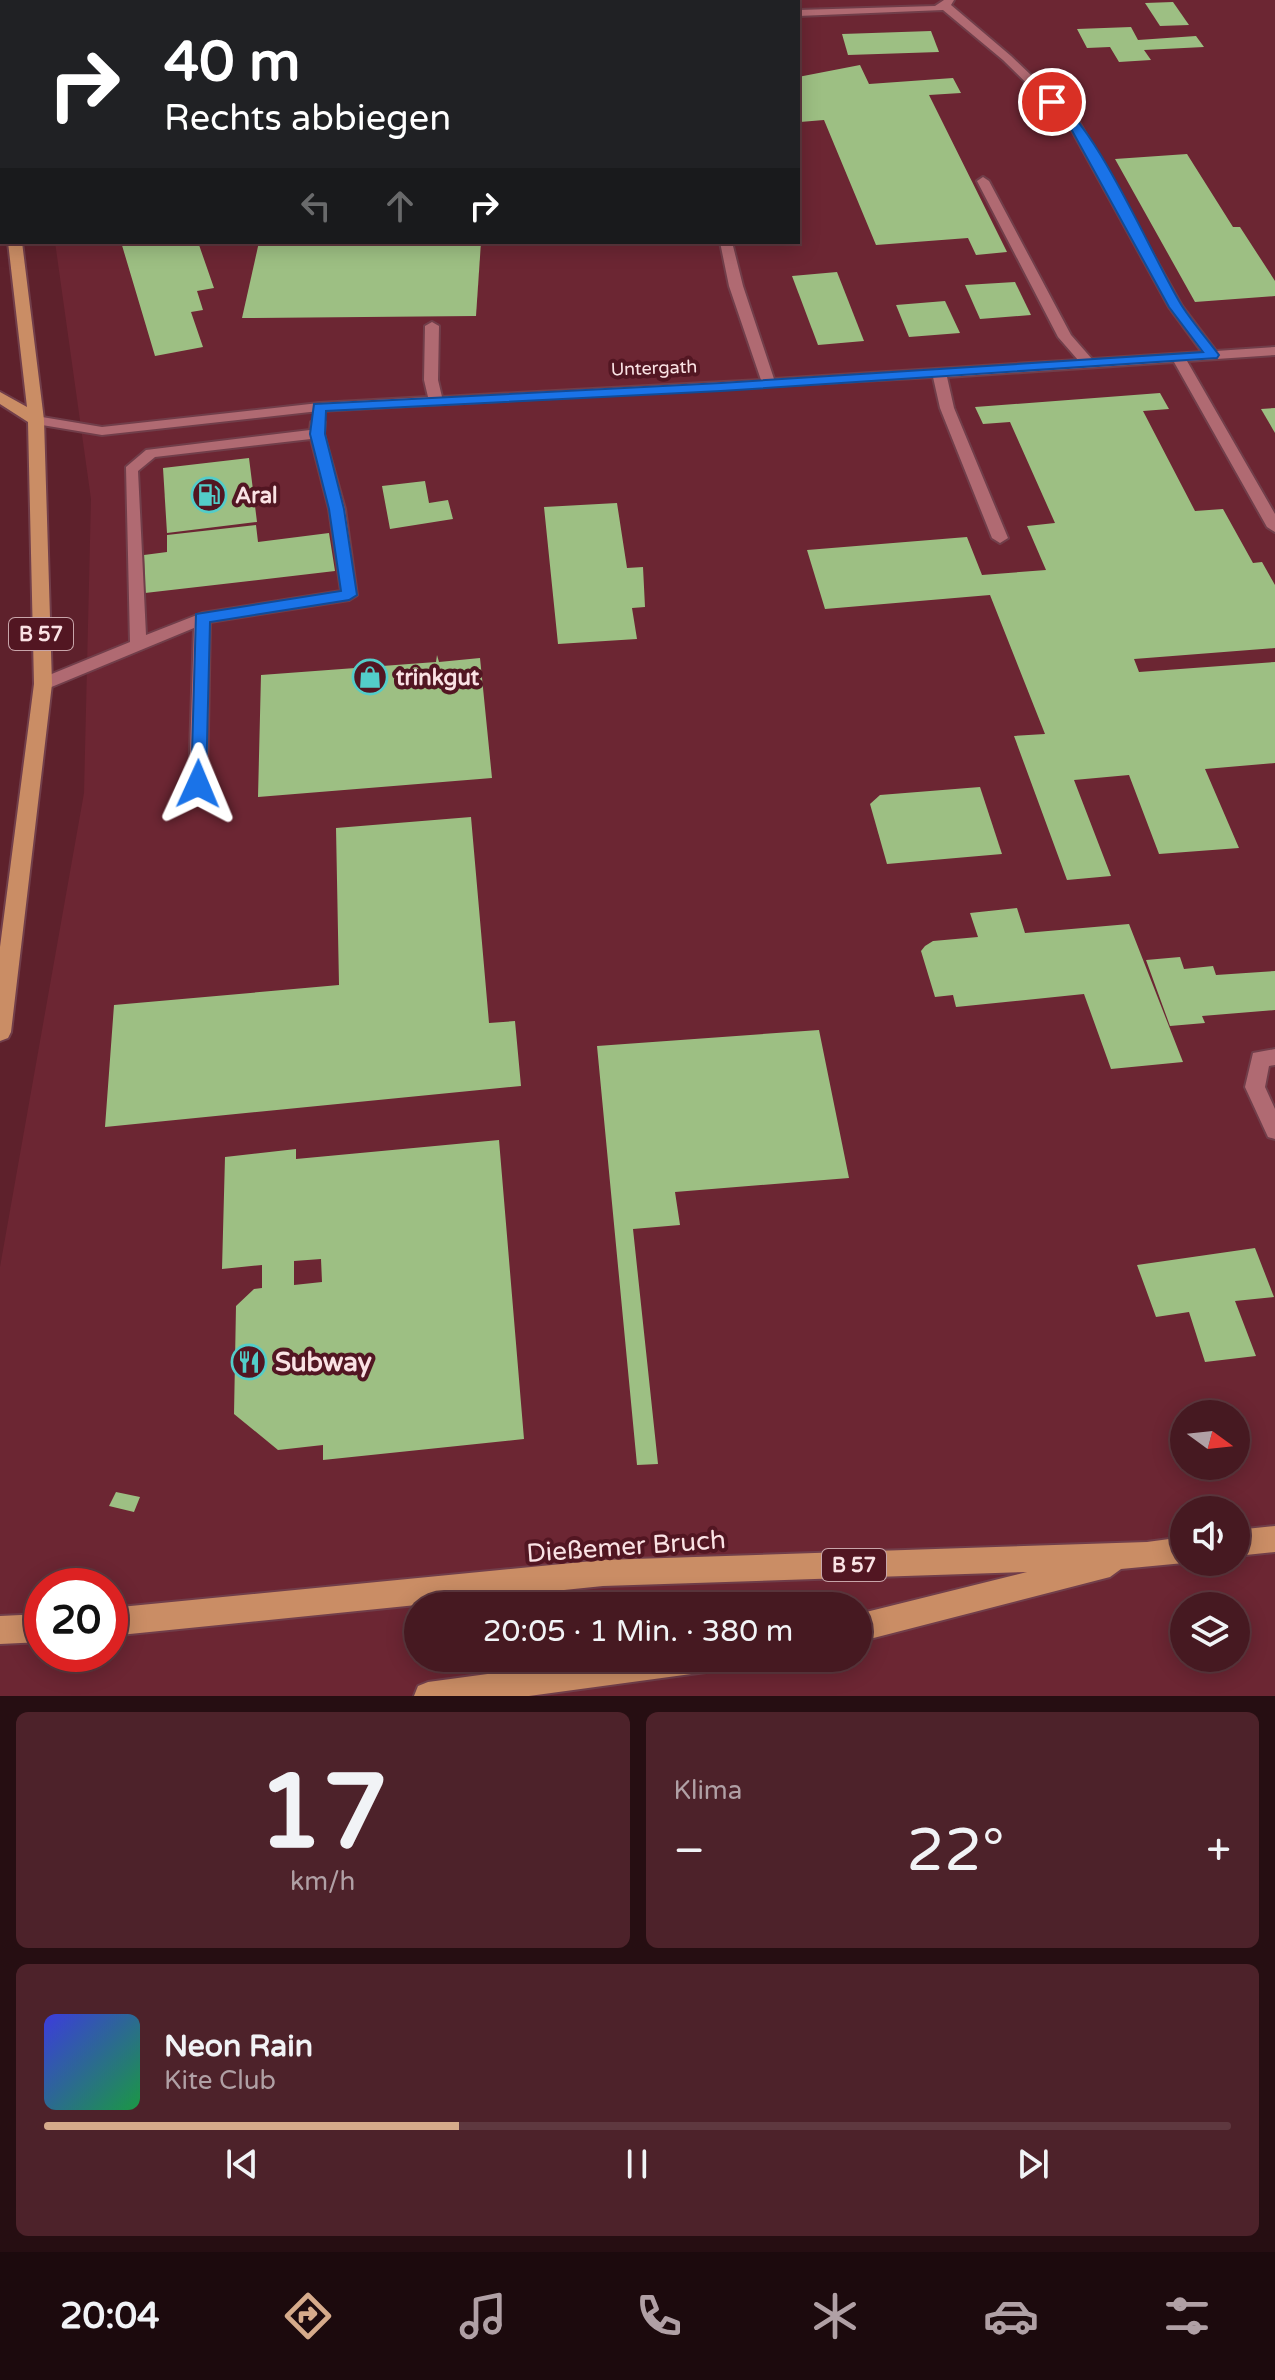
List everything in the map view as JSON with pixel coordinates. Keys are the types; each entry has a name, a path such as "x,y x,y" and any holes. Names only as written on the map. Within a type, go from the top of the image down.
{"main road":[{"name":"B 57","path":"0,1032 43,684 36,420 15,244"},
{"name":"Untergath","path":"0,397 36,420"},
{"path":"1250,1542 1275,1539"},
{"name":"Dießemer Bruch","path":"128,1620 603,1573 1170,1552"},
{"name":"Dießemer Bruch","path":"872,1624 1147,1555"},
{"path":"0,1630 24,1629"},
{"path":"428,1696 604,1672"}],"lane":[{"path":"800,13 947,3 1074,123 1115,190 1176,307 1212,355"},
{"path":"983,181 1065,337 1088,363"},
{"path":"726,244 736,286 769,384"},
{"path":"432,326 431,380 436,399"},
{"name":"Untergath","path":"36,420 102,431 319,407 436,399 769,384 1275,351"},
{"path":"1178,357 1275,527"},
{"path":"939,373 947,408 1000,538"},
{"path":"43,684 202,618 349,595 337,509 317,434 319,407"},
{"path":"138,645 131,470 151,453 317,434"},
{"path":"198,784 202,618"},
{"path":"1275,1057 1260,1059 1255,1087 1275,1131"}],"shaded area":[{"path":"800,0 1275,0 1275,1696 0,1696 0,1267 84,793 91,499 55,244 800,244"}],"building":[{"path":"1173,2 1189,25 1160,26 1145,3"},
{"path":"1131,27 1138,40 1196,36 1204,47 1144,50 1151,60 1119,62 1110,47 1087,48 1077,29"},
{"path":"931,31 939,52 848,55 842,34"},
{"path":"860,65 869,84 953,78 961,93 929,95 1007,252 976,255 968,238 876,245 824,120 800,122 800,77"},
{"path":"1187,154 1233,227 1240,227 1275,281 1275,296 1195,302 1115,159"},
{"path":"122,244 199,244 214,288 197,291 203,310 191,312 203,347 155,356"},
{"path":"259,244 481,244 476,316 242,318"},
{"path":"837,272 864,341 818,345 792,276"},
{"path":"1015,282 1031,315 980,319 965,285"},
{"path":"945,301 960,333 909,337 896,305"},
{"path":"1160,393 1169,409 1143,411 1195,511 1223,509 1253,563 1262,562 1275,585 1275,648 1134,659 1139,672 1275,662 1275,763 1205,769 1239,848 1159,854 1129,775 1074,780 1111,876 1067,880 1014,736 1045,734 990,595 825,609 807,550 967,537 982,575 1046,570 1027,526 1055,523 1010,422 983,424 975,407"},
{"path":"1275,408 1275,433 1261,409"},
{"name":"Aral","path":"249,458 257,522 167,533 163,468"},
{"path":"425,481 429,503 448,500 453,519 390,529 382,486"},
{"path":"617,503 627,568 643,567 645,607 632,608 637,639 558,644 544,507"},
{"path":"256,525 258,542 329,533 335,571 145,593 144,555 167,552 167,535"},
{"path":"437,655 439,662 480,658 492,778 258,797 261,675 436,662"},
{"path":"980,787 1002,854 887,864 870,804 880,795"},
{"path":"471,817 489,1023 515,1021 521,1086 105,1127 114,1005 339,985 336,828"},
{"path":"1017,908 1025,933 1129,924 1183,1062 1111,1069 1084,994 956,1007 953,995 935,997 921,951 925,946 933,941 978,937 970,913"},
{"path":"1180,957 1184,969 1213,966 1216,975 1275,971 1275,1010 1202,1016 1205,1023 1170,1026 1146,960"},
{"path":"819,1030 849,1178 675,1192 680,1225 633,1229 658,1464 637,1465 597,1046"},
{"path":"499,1140 524,1439 323,1460 323,1445 278,1450 234,1414 236,1306 254,1289 262,1288 262,1265 222,1269 225,1157 296,1149 296,1159","holes":["321,1259 322,1282 294,1285 294,1261"]},
{"path":"1255,1248 1274,1297 1235,1301 1256,1356 1205,1362 1189,1312 1156,1317 1137,1265"},
{"path":"116,1492 140,1497 134,1512 109,1506"}],"place":[{"name":"Aral","path":"209,495"},
{"name":"trinkgut","path":"370,677"},
{"name":"Subway","path":"249,1362"}],"route":[{"path":"198,784 202,618 349,595 337,509 317,434 319,407 721,387 1212,355 1176,307 1115,190 1074,123 1052,102"}]}
